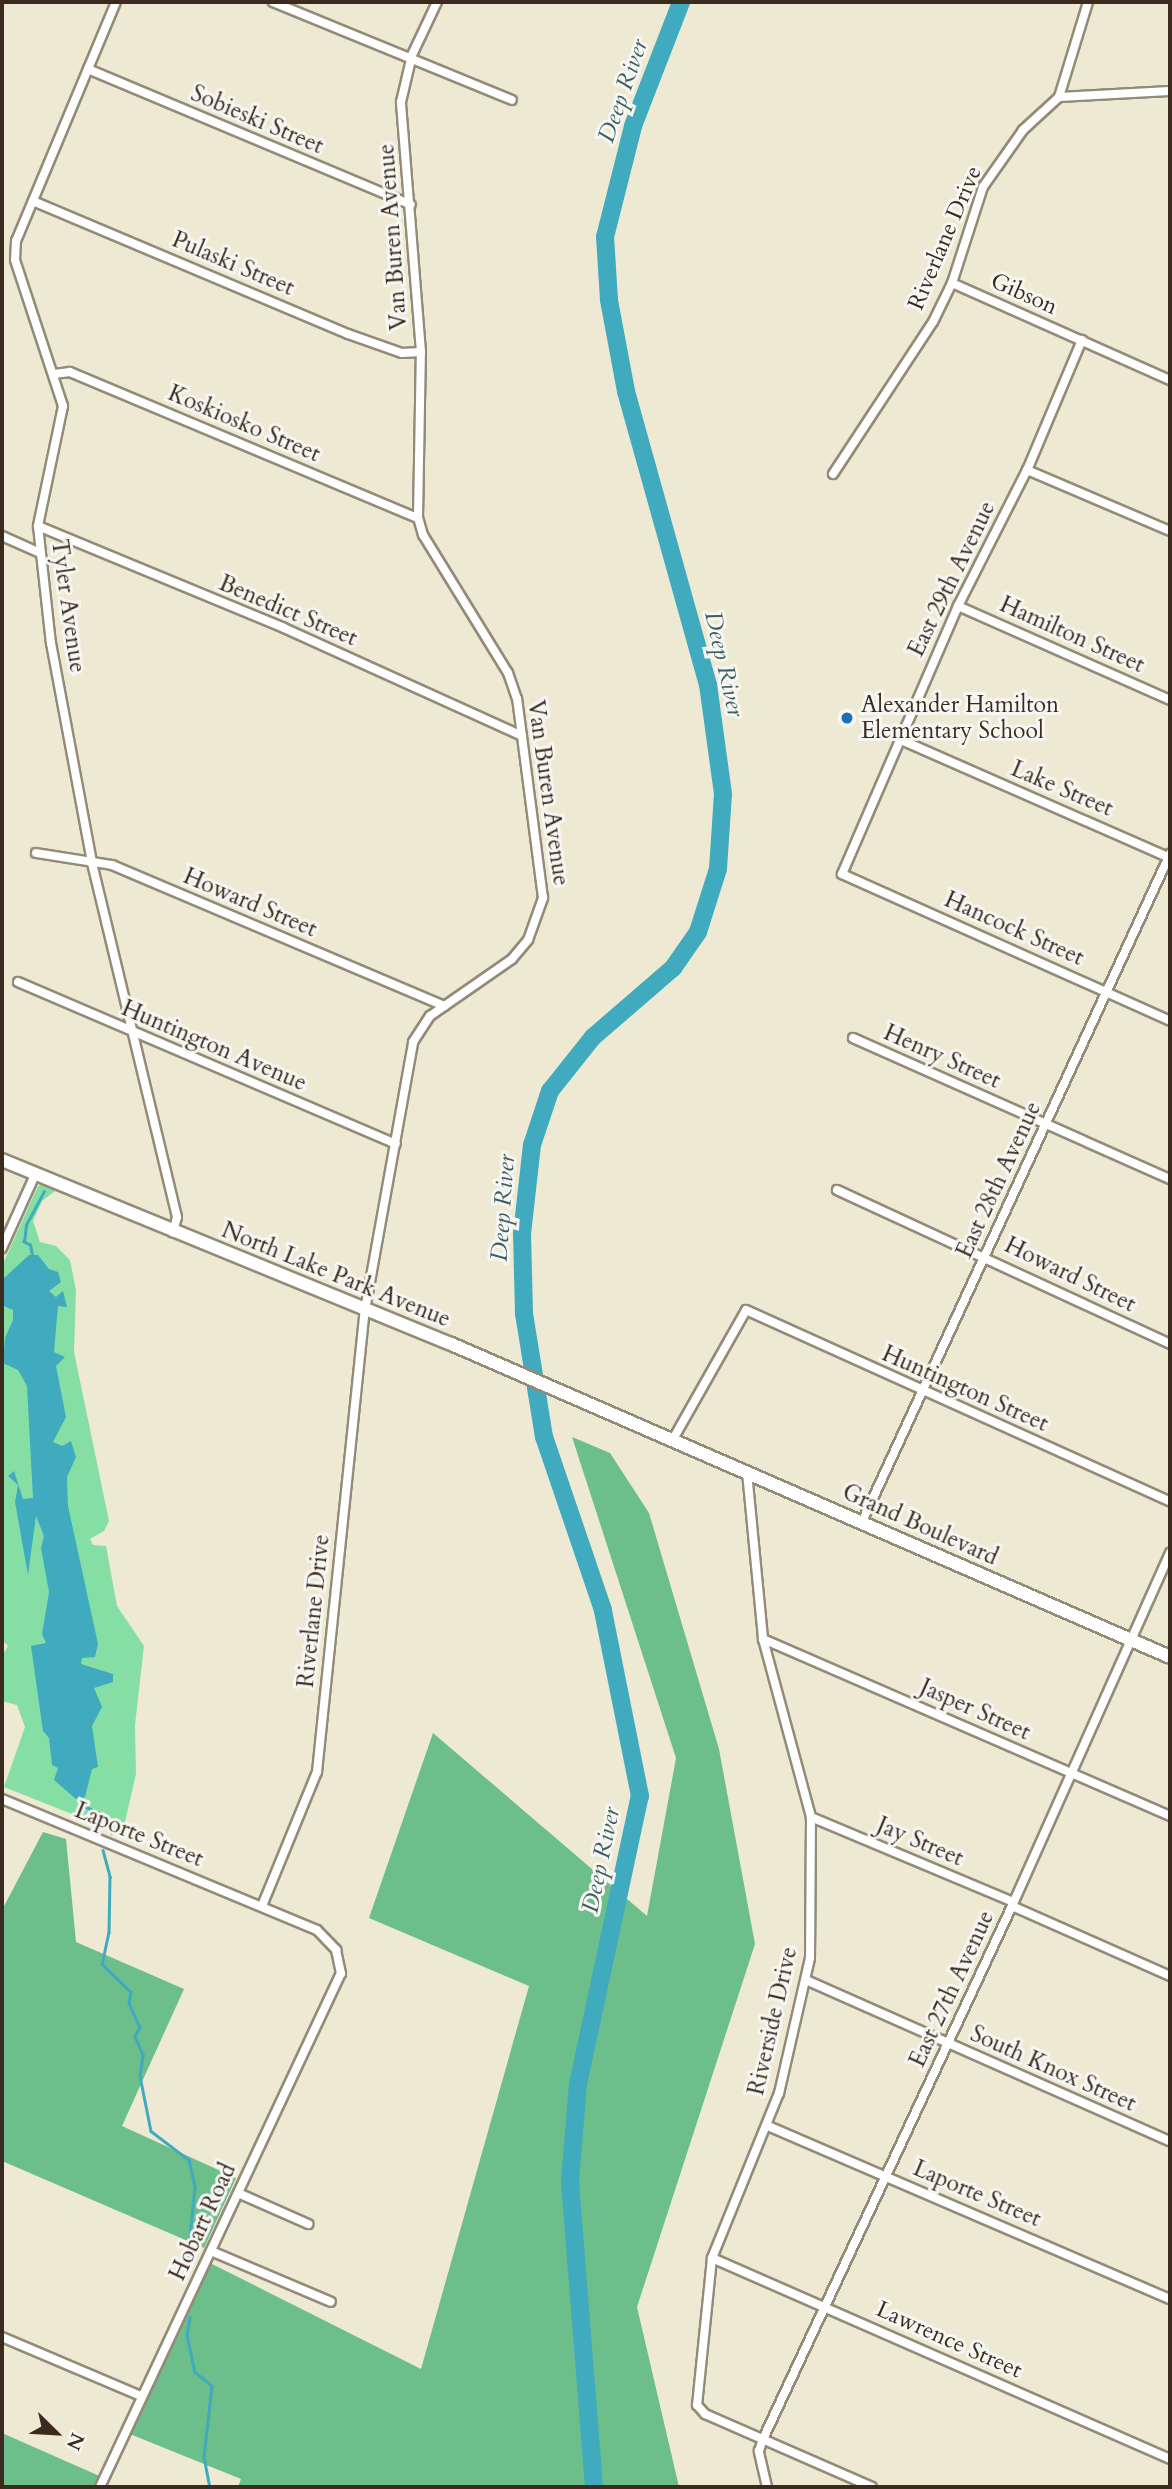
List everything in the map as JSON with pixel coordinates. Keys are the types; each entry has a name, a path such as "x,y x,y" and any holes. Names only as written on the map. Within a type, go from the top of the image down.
{"street":[{"name":"Tyler Avenue","path":"116,2 16,242 15,260 63,405 38,526 38,552 92,863 130,1032 177,1217 173,1232"},
{"path":"273,2 412,55 512,100"},
{"name":"Van Buren Avenue","path":"365,1310 413,1042 419,1027 444,1006 512,959 538,920 543,898 522,736 509,673 423,535 418,518 421,352 401,102 412,55 437,2"},
{"path":"1088,2 1059,97 1170,91"},
{"name":"Sobieski Street","path":"88,69 411,205"},
{"name":"Riverlane Drive","path":"833,474 933,321 952,282 984,187 1023,130 1059,97"},
{"name":"Pulaski Street","path":"33,201 348,334 402,353 421,352"},
{"name":"Gibson","path":"952,282 1170,380"},
{"name":"East 29th Avenue","path":"842,874 958,606 1027,470 1082,340"},
{"name":"Koskiosko Street","path":"54,374 70,372 418,518"},
{"path":"1027,470 1170,531"},
{"name":"Benedict Street","path":"38,526 284,628 522,736"},
{"path":"2,536 38,552"},
{"name":"Hamilton Street","path":"958,606 1170,700"},
{"name":"Lake Street","path":"900,739 1169,856"},
{"name":"Howard Street","path":"36,853 112,865 444,1006"},
{"name":"East 28th Avenue","path":"862,1522 1169,856"},
{"name":"Hancock Street","path":"842,874 1170,1020"},
{"name":"Huntington Avenue","path":"18,982 396,1144"},
{"name":"Henry Street","path":"853,1038 1170,1178"},
{"name":"North Lake Park Avenue","path":"2,1160 449,1343 653,1431"},
{"path":"2,1248 35,1175"},
{"name":"Howard Street","path":"837,1190 986,1256 1054,1292 1170,1344"},
{"name":"Riverlane Drive","path":"262,1906 317,1772 365,1310"},
{"name":"Huntington Street","path":"672,1441 746,1310 922,1393 1170,1501"},
{"name":"Grand Boulevard","path":"653,1431 1170,1657"},
{"name":"Riverside Drive","path":"747,1472 763,1639 811,1817 812,1923 806,1980 768,2126 720,2230 712,2258 697,2405 705,2414 763,2440"},
{"name":"East 27th Avenue","path":"763,2440 1013,1904 1170,1553"},
{"name":"Jasper Street","path":"763,1639 1170,1816"},
{"name":"Laporte Street","path":"2,1799 317,1930 336,1950 341,1973"},
{"name":"Jay Street","path":"811,1817 1013,1904 1170,1976"},
{"name":"Hobart Road","path":"100,2487 341,1973"},
{"name":"South Knox Street","path":"806,1980 1170,2141"},
{"name":"Laporte Street","path":"768,2126 1170,2299"},
{"path":"238,2193 308,2224"},
{"path":"211,2251 331,2302"},
{"name":"Lawrence Street","path":"712,2258 1170,2459"},
{"path":"2,2337 141,2396"},
{"path":"766,2487 759,2451 763,2440 872,2487"}],"green space":[{"path":"46,1184 59,1188 42,1201 33,1221 40,1242 56,1246 70,1260 76,1291 74,1352 109,1521 104,1531 90,1539 93,1545 106,1546 117,1606 144,1646 135,1725 136,1774 124,1826 112,1830 4,1787 25,1727 17,1705 2,1701 2,1656 8,1646 2,1640 2,1266 38,1186"},
{"path":"572,1437 610,1453 649,1513 719,1749 755,1944 637,2307 679,2487 238,2487 241,2479 125,2432 206,2261 421,2369 529,1986 369,1918 433,1733 647,1916 676,1758"},
{"path":"43,1832 66,1839 76,1942 184,1989 122,2126 236,2178 204,2248 2,2161 2,1910"},
{"path":"2,2433 104,2478 100,2487 2,2487"}],"water":[{"path":"29,1255 38,1255 49,1269 58,1272 61,1282 49,1291 56,1297 63,1291 67,1307 58,1306 54,1352 65,1357 56,1366 66,1417 53,1442 62,1446 71,1441 76,1457 67,1477 68,1506 98,1644 95,1657 82,1658 81,1664 113,1674 113,1682 94,1688 102,1707 92,1726 98,1767 92,1769 85,1797 76,1799 54,1780 58,1768 52,1765 49,1738 43,1731 31,1646 46,1643 42,1634 49,1592 41,1548 44,1536 36,1516 28,1575 15,1502 18,1485 8,1476 14,1471 23,1499 33,1498 27,1386 18,1370 3,1363 5,1338 13,1320 13,1310 2,1305 2,1280"}],"waterway":[{"name":"Deep River","path":"594,2487 570,2181 578,2084 640,1796 603,1610 544,1437 524,1314 522,1234 532,1145 550,1091 593,1037 673,968 698,932 718,869 723,794 708,685 626,391 609,300 605,237 633,126 681,2"},
{"path":"32,1255 30,1245 24,1242 26,1225 44,1191"},
{"path":"82,1798 86,1807 106,1816 112,1833"},
{"path":"103,1850 110,1877 109,1932 102,1964 131,1992 129,2003 140,2028 135,2036 143,2055 140,2076 151,2131 189,2160 195,2187 187,2267"},
{"path":"190,2317 187,2335 195,2372 212,2386 204,2457 210,2487"}],"place":[{"name":"Alexander Hamilton Elementary School","path":"847,718"}]}
